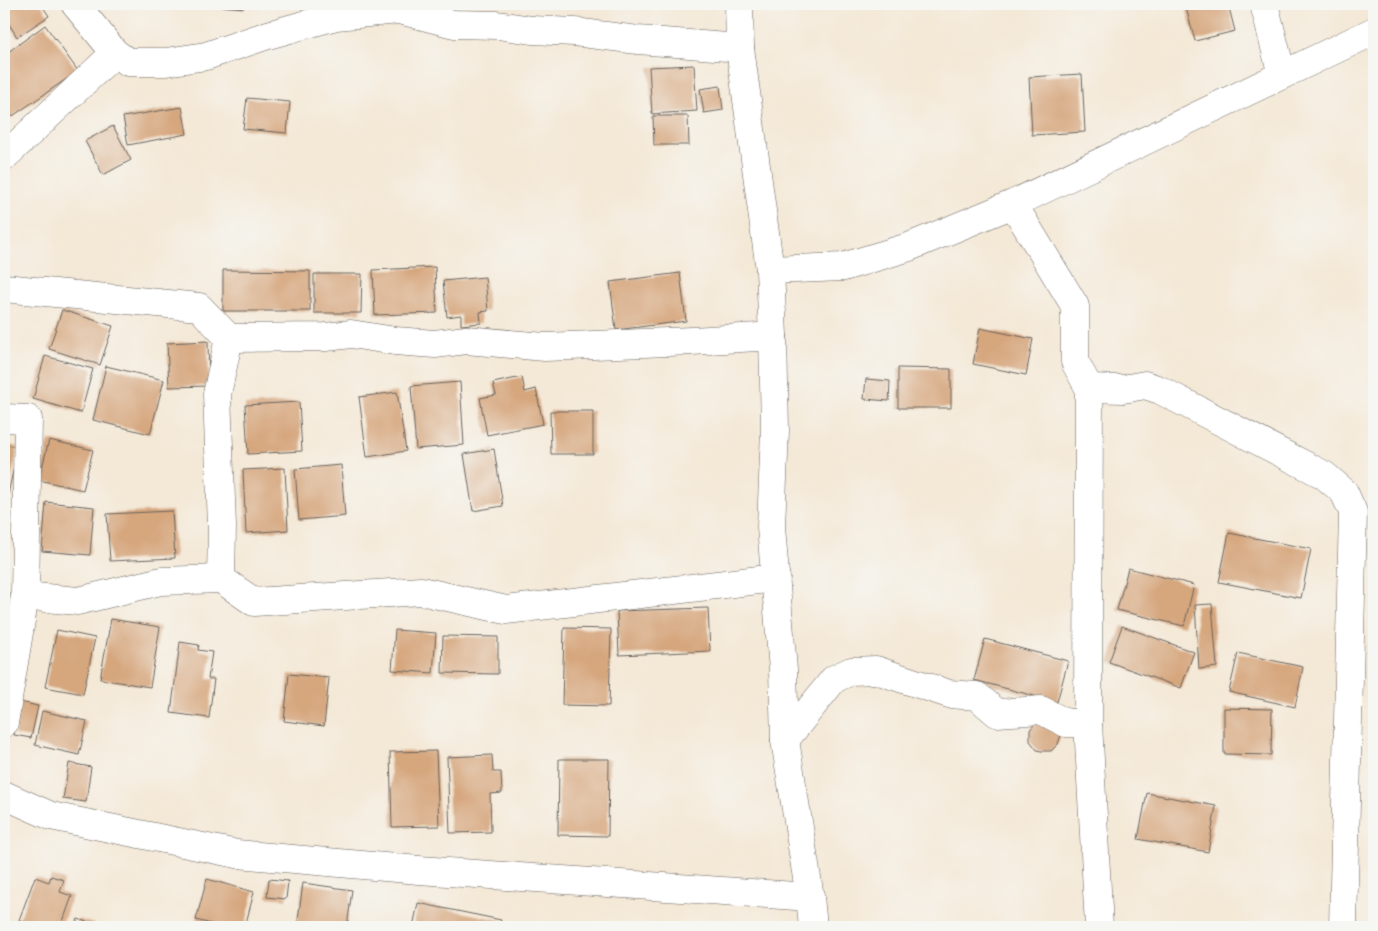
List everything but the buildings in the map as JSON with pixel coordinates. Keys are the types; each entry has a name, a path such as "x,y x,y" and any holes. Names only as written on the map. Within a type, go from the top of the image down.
{"street":[{"path":"75,4 115,53 128,62 166,62 206,56 268,35 336,16 399,10 454,24 497,25 532,30 574,32 638,40 740,48"},
{"path":"739,4 740,48 770,270 774,336 775,430 771,527 783,670 785,740 813,927"},
{"path":"1264,4 1282,75"},
{"path":"770,270 843,267 910,247 1013,204 1374,31"},
{"path":"4,157 115,53"},
{"path":"1013,204 1075,306 1074,362 1089,388 1088,723 1099,927"},
{"path":"4,288 199,307 229,338 326,337 351,334 395,341 435,344 466,340 545,347 774,336"},
{"path":"221,579 222,526 217,394 229,338"},
{"path":"1089,388 1123,389 1145,385 1160,390 1324,475 1344,492 1353,512 1343,927"},
{"path":"4,418 28,419 25,596 5,711"},
{"path":"25,596 78,601 161,581 221,579 254,602 421,591 506,610 776,578"},
{"path":"785,740 834,679 851,671 876,670 949,694 977,696 997,713 1041,710 1066,723 1088,723"},
{"path":"4,795 51,816 237,854 429,870 810,897"}]}
